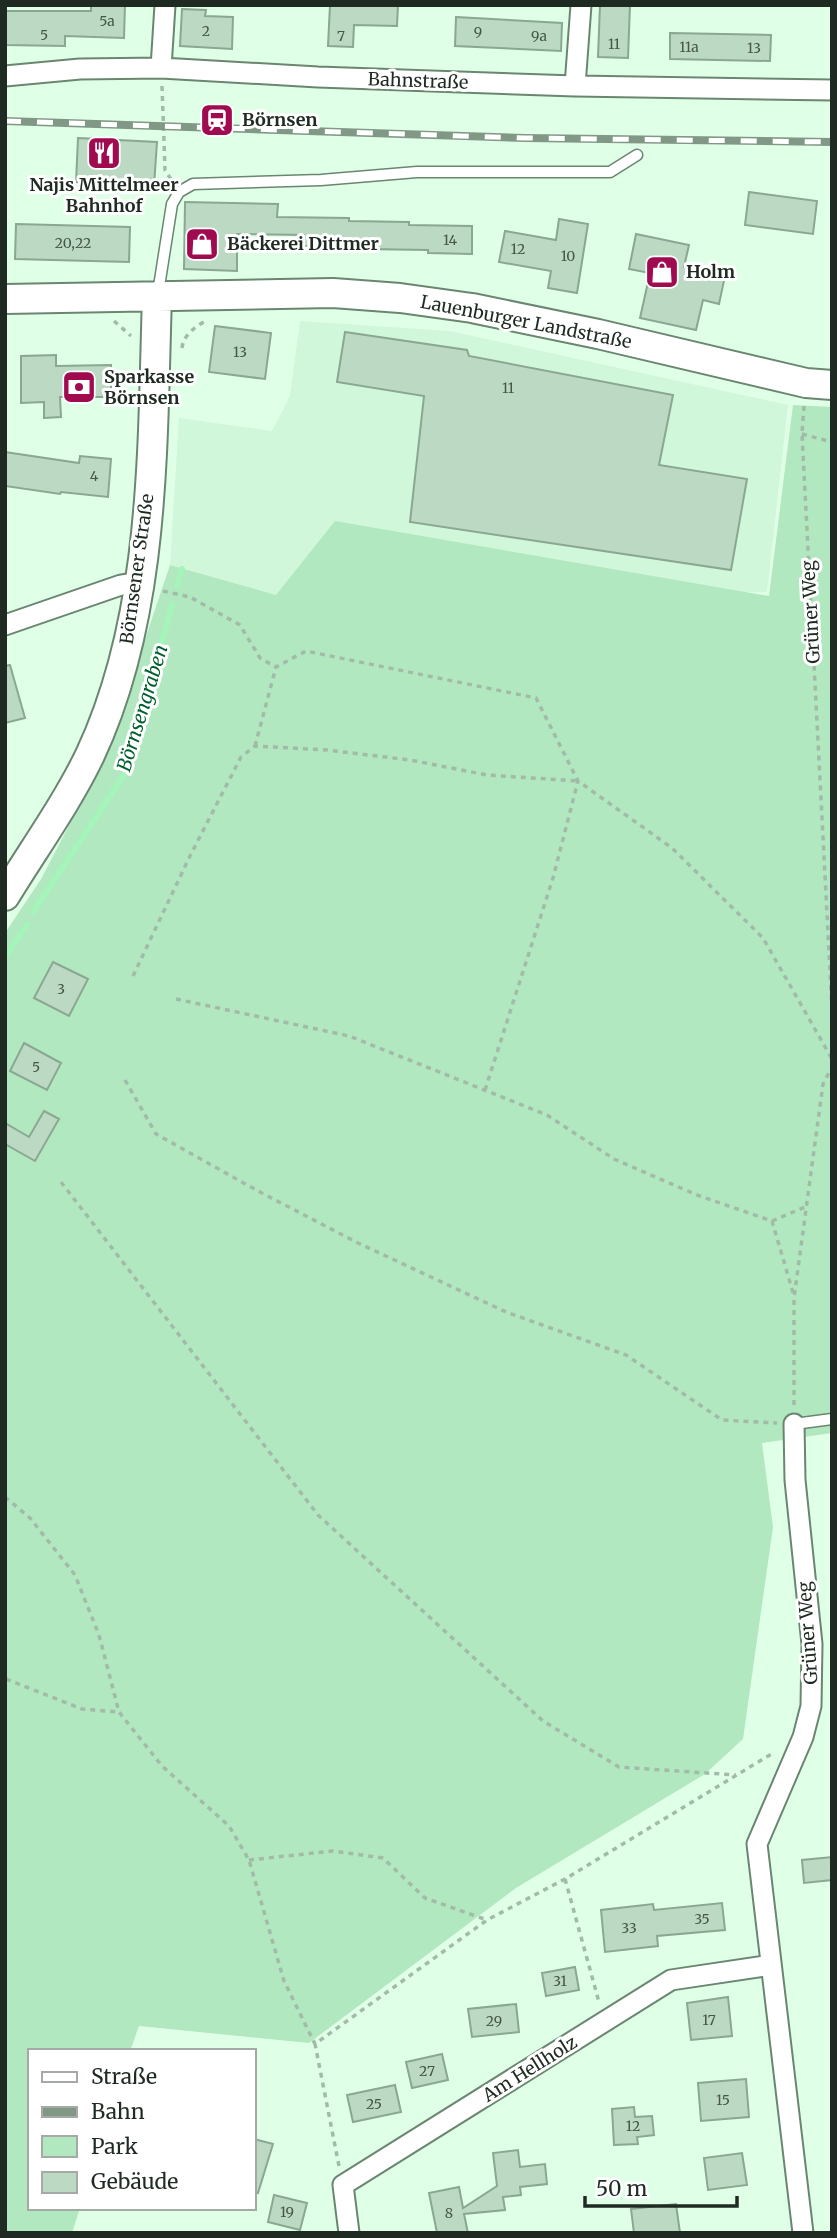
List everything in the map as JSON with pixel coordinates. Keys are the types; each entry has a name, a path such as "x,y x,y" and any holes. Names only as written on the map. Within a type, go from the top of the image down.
{"main road":[{"name":"Lauenburger Landstraße","path":"5,299 333,293 400,298 472,308 560,326 819,384"},
{"name":"Börnsener Straße","path":"5,896 90,755 150,586 157,296"}],"street":[{"path":"161,68 165,5"},
{"path":"575,86 581,5"},
{"name":"Bahnstraße","path":"5,76 80,69 161,68 318,77 575,86 832,90"},
{"path":"5,625 121,585 150,586"},
{"name":"Grüner Weg","path":"794,1424 797,1493 812,1644 811,1706 803,1737 757,1844 803,2233"},
{"name":"Am Hellholz","path":"343,2185 671,1980 771,1965"},
{"path":"343,2185 349,2233"}],"lane":[{"path":"157,296 167,220 172,204 179,192 193,184 321,180 417,172 610,172 638,155"},
{"path":"794,1424 832,1419"}],"path":[{"path":"161,68 166,118 165,170 179,192"},
{"name":"Grüner Weg","path":"819,384 802,434 832,1010"},
{"path":"802,434 832,442"},
{"path":"150,586 190,597 240,625 260,658 276,667"},
{"path":"134,976 190,856 241,757 255,746 276,667 306,651 536,698 578,780 672,848 763,938 832,1059"},
{"path":"255,746 327,750 410,760 488,775 578,780"},
{"path":"485,1091 552,878 578,780"},
{"path":"176,999 349,1036 547,1115 614,1159 697,1195 772,1221 805,1207"},
{"path":"125,1080 156,1134 258,1191 506,1312 626,1355 722,1420 794,1424 794,1298 823,1084 832,1067"},
{"path":"61,1182 318,1514 543,1721 618,1767 736,1775"},
{"path":"772,1221 794,1298"},
{"path":"5,1497 30,1518 75,1576 99,1635 119,1713 162,1766 229,1826 249,1860 284,1981 315,2044 343,2185"},
{"path":"6,1679 82,1709 119,1713"},
{"path":"315,2044 487,1920 565,1879 803,1737"},
{"path":"249,1860 333,1851 383,1858 425,1898 487,1920"},
{"path":"565,1879 604,2023"}],"shaded area":[{"path":"300,321 450,331 788,405 767,592 276,595 170,565 179,418 272,431 290,396"}],"green space":[{"path":"793,405 832,407 832,1433 762,1443 773,1527 743,1739 705,1774 516,1888 309,2043 139,2026 131,2049 28,2049 28,2210 79,2210 72,2233 5,2233 5,933 41,879 106,755 170,565 276,595 335,521 769,596"}],"building":[{"path":"91,5 125,5 124,38 65,36 65,46 5,45 5,11 91,11"},
{"path":"330,5 398,5 397,26 354,25 353,47 328,46"},
{"path":"600,5 630,5 628,58 598,57"},
{"path":"182,9 206,10 205,16 233,17 232,49 180,46"},
{"path":"456,17 562,23 561,51 455,46"},
{"path":"670,33 771,35 770,61 670,59"},
{"path":"78,138 157,142 154,186 76,182"},
{"path":"749,192 817,201 813,234 745,225"},
{"path":"185,202 278,204 277,217 349,218 349,221 409,222 409,225 472,226 472,254 304,246 304,235 237,234 237,271 184,269"},
{"path":"559,219 588,224 577,293 548,288 551,271 499,262 505,231 556,240"},
{"path":"16,224 130,227 129,262 15,259"},
{"path":"636,234 689,245 684,267 725,276 719,304 703,300 696,330 640,318 650,273 629,269"},
{"path":"215,326 271,333 265,379 209,372"},
{"path":"345,332 467,350 469,356 673,395 659,465 747,479 731,570 410,522 424,396 337,382"},
{"path":"56,355 56,366 111,365 111,397 60,397 61,417 44,418 44,402 21,403 21,356"},
{"path":"5,452 79,463 80,456 111,459 108,497 60,494 5,486"},
{"path":"10,665 25,718 5,723 5,666"},
{"path":"53,962 88,979 69,1016 34,998"},
{"path":"24,1043 61,1063 47,1090 10,1071"},
{"path":"44,1111 59,1119 35,1161 5,1144 5,1123 29,1137"},
{"path":"832,1857 832,1880 804,1883 802,1860"},
{"path":"722,1903 725,1930 657,1936 658,1946 605,1952 601,1910 653,1904 654,1910"},
{"path":"575,1967 579,1990 546,1996 542,1973"},
{"path":"728,1997 732,2036 691,2040 687,2003"},
{"path":"516,2004 519,2032 472,2037 468,2009"},
{"path":"442,2054 448,2080 412,2088 406,2062"},
{"path":"746,2079 749,2117 701,2121 698,2083"},
{"path":"395,2085 401,2112 353,2122 347,2095"},
{"path":"634,2107 635,2117 652,2116 654,2135 637,2137 638,2144 614,2145 612,2109"},
{"path":"256,2140 273,2144 256,2192"},
{"path":"518,2150 520,2167 545,2164 547,2184 520,2187 521,2195 503,2197 505,2210 464,2214 468,2233 437,2233 429,2193 459,2187 463,2208 497,2186 493,2153"},
{"path":"742,2153 747,2185 708,2190 704,2158"},
{"path":"274,2195 307,2203 300,2230 268,2222"},
{"path":"676,2204 680,2233 634,2233 631,2209"}],"waterway":[{"name":"Börnsengraben","path":"177,586 182,569"},
{"name":"Börnsengraben","path":"33,912 126,772 172,605"},
{"name":"Börnsengraben","path":"5,957 27,925"}],"railway":[{"path":"5,121 525,138 832,142"}],"place":[{"name":"Börnsen","path":"217,120"},
{"name":"Najis Mittelmeer Bahnhof","path":"104,153"},
{"name":"Bäckerei Dittmer","path":"202,244"},
{"name":"Holm","path":"662,272"},
{"name":"Sparkasse Börnsen","path":"79,387"}]}
